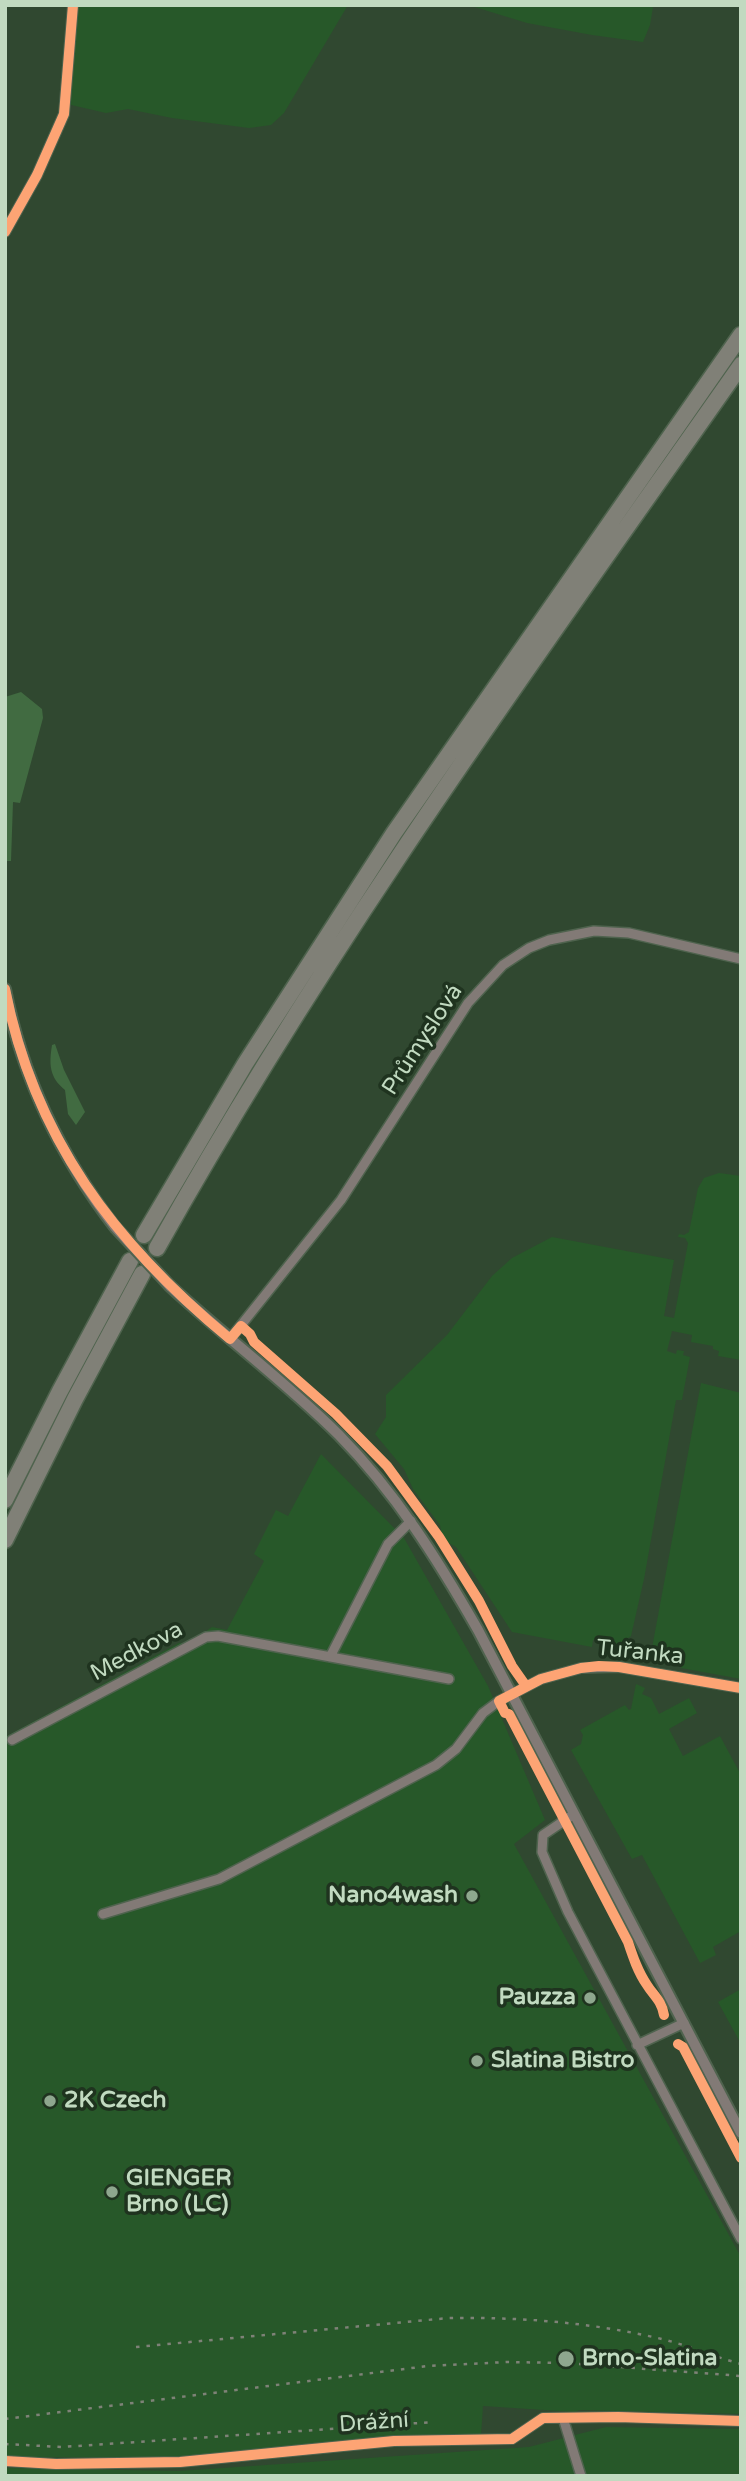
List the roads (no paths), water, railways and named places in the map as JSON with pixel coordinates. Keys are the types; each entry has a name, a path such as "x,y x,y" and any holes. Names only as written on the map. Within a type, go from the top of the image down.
{"highway":[{"path":"678,426 701,379 741,321"},
{"path":"145,1235 245,1064 394,833 741,335"},
{"path":"157,1248 259,1074 385,879 741,365"},
{"path":"5,1500 130,1261"},
{"path":"5,1540 75,1399 142,1274"}],"street":[{"path":"5,232 37,175 64,114 73,5"},
{"name":"Průmyslová","path":"230,1339 313,1237 363,1168 468,1003 491,976 511,959 529,948 555,938 576,933 608,931 640,935 741,959"},
{"path":"5,989 19,1044 44,1110 79,1176 116,1227 170,1286 339,1435 382,1483 445,1572 512,1694 741,2133"},
{"path":"330,1657 388,1544 411,1521"},
{"name":"Medkova","path":"12,1740 206,1637 218,1636 449,1679"},
{"name":"Tuřanka","path":"103,1914 219,1879 436,1765 456,1749 483,1713 541,1679 599,1666 741,1688"},
{"path":"574,1814 543,1835 542,1852 568,1912 741,2239"},
{"path":"637,2045 684,2023"},
{"name":"Drážní","path":"5,2461 56,2464 180,2462 394,2441 512,2438 544,2418 618,2417 741,2421"},
{"path":"563,2418 581,2476"}],"railway":[{"path":"136,2347 449,2318 500,2318 577,2324 628,2332 675,2343 741,2364"},
{"path":"5,2419 428,2366 507,2362 566,2363 741,2376"},
{"path":"5,2444 62,2447 434,2422"}],"place":[{"name":"Nano4wash","path":"472,1896"},
{"name":"Pauzza","path":"590,1998"},
{"name":"Slatina Bistro","path":"477,2061"},
{"name":"2K Czech","path":"50,2101"},
{"name":"GIENGER Brno (LC)","path":"112,2192"},
{"name":"Brno-Slatina","path":"566,2359"}]}
